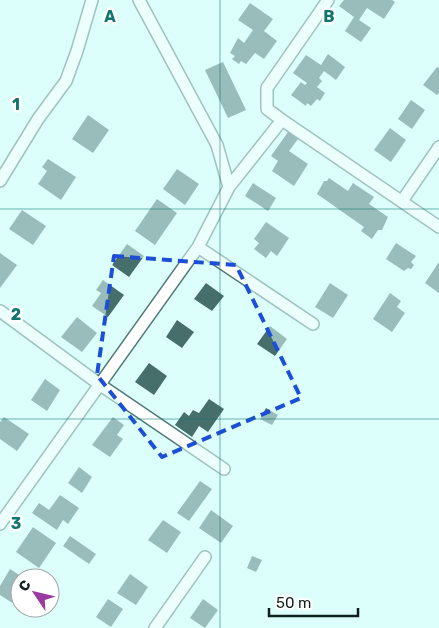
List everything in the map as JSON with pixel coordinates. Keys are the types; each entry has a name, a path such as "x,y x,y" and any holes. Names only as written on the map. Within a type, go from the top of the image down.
{"street":[{"path":"0,181 38,119 66,81 77,52 92,0"},
{"path":"139,0 217,145 229,187"},
{"path":"328,0 266,88 267,109 439,227"},
{"path":"0,524 198,247 229,187 282,120"},
{"path":"402,200 439,147"},
{"path":"198,247 313,324"},
{"path":"0,311 99,384 224,470"},
{"path":"155,628 206,557"}],"highlighted area":[{"path":"114,256 236,265 301,398 162,457 97,375"}],"building":[{"path":"344,0 392,0 395,2 384,19 367,8 359,20 371,28 361,42 345,31 354,17 339,6"},
{"path":"250,3 273,19 264,31 277,41 264,59 255,53 246,64 241,61 239,64 232,59 235,56 230,53 238,38 244,43 253,30 238,20"},
{"path":"328,54 345,67 336,80 324,71 319,78 322,81 317,87 325,93 320,101 317,99 311,106 307,103 306,106 291,95 301,82 305,85 307,83 293,73 306,55 321,65"},
{"path":"223,62 246,110 228,118 205,70"},
{"path":"437,67 439,68 439,93 437,95 423,85"},
{"path":"411,100 425,110 412,129 398,119"},
{"path":"88,115 109,130 93,153 72,139"},
{"path":"390,128 406,140 391,162 374,150"},
{"path":"288,132 298,139 289,151 308,164 294,186 272,171 278,161 271,156"},
{"path":"48,159 76,177 61,200 38,184 47,171 42,167"},
{"path":"177,169 199,184 185,205 163,189"},
{"path":"329,178 348,191 353,183 374,197 369,204 388,217 382,230 378,230 372,239 361,231 364,227 317,194 324,181 327,181"},
{"path":"253,183 276,198 268,211 245,196"},
{"path":"157,199 177,213 155,245 135,231"},
{"path":"22,210 46,226 33,245 9,229"},
{"path":"266,222 289,238 277,256 271,251 266,258 254,249 259,243 254,239"},
{"path":"396,243 416,256 411,262 414,265 411,269 408,268 404,271 386,259"},
{"path":"127,244 144,256 129,277 112,265"},
{"path":"0,253 17,265 0,288"},
{"path":"439,262 439,293 425,283"},
{"path":"103,280 124,295 108,317 92,306 101,293 96,290"},
{"path":"206,283 224,296 212,311 194,299"},
{"path":"330,283 348,295 333,318 315,307"},
{"path":"390,293 401,301 397,307 405,313 392,332 373,319"},
{"path":"77,317 97,333 82,352 61,337"},
{"path":"177,320 194,332 182,348 166,337"},
{"path":"270,326 287,339 275,356 257,344"},
{"path":"149,363 167,376 154,395 135,382"},
{"path":"45,379 60,390 47,411 31,400"},
{"path":"209,399 224,409 208,432 199,426 192,437 175,425 184,412 189,416 193,410 199,413"},
{"path":"266,408 278,415 272,425 260,419"},
{"path":"4,417 29,434 17,451 0,439 0,422"},
{"path":"113,417 124,425 117,435 123,439 110,457 92,445"},
{"path":"79,467 92,477 82,493 68,483"},
{"path":"200,481 212,489 189,521 177,513"},
{"path":"60,495 79,508 68,524 63,520 57,530 32,513 39,503 49,510"},
{"path":"211,510 233,526 221,543 199,528"},
{"path":"163,520 181,532 167,553 148,540"},
{"path":"33,527 56,543 39,568 16,552"},
{"path":"70,536 96,554 89,564 63,546"},
{"path":"252,556 262,560 256,572 247,568"},
{"path":"10,569 10,601 0,595 0,586"},
{"path":"130,574 148,587 136,605 117,593"},
{"path":"108,599 123,609 111,627 96,617"},
{"path":"203,599 218,610 205,628 190,618"}]}
